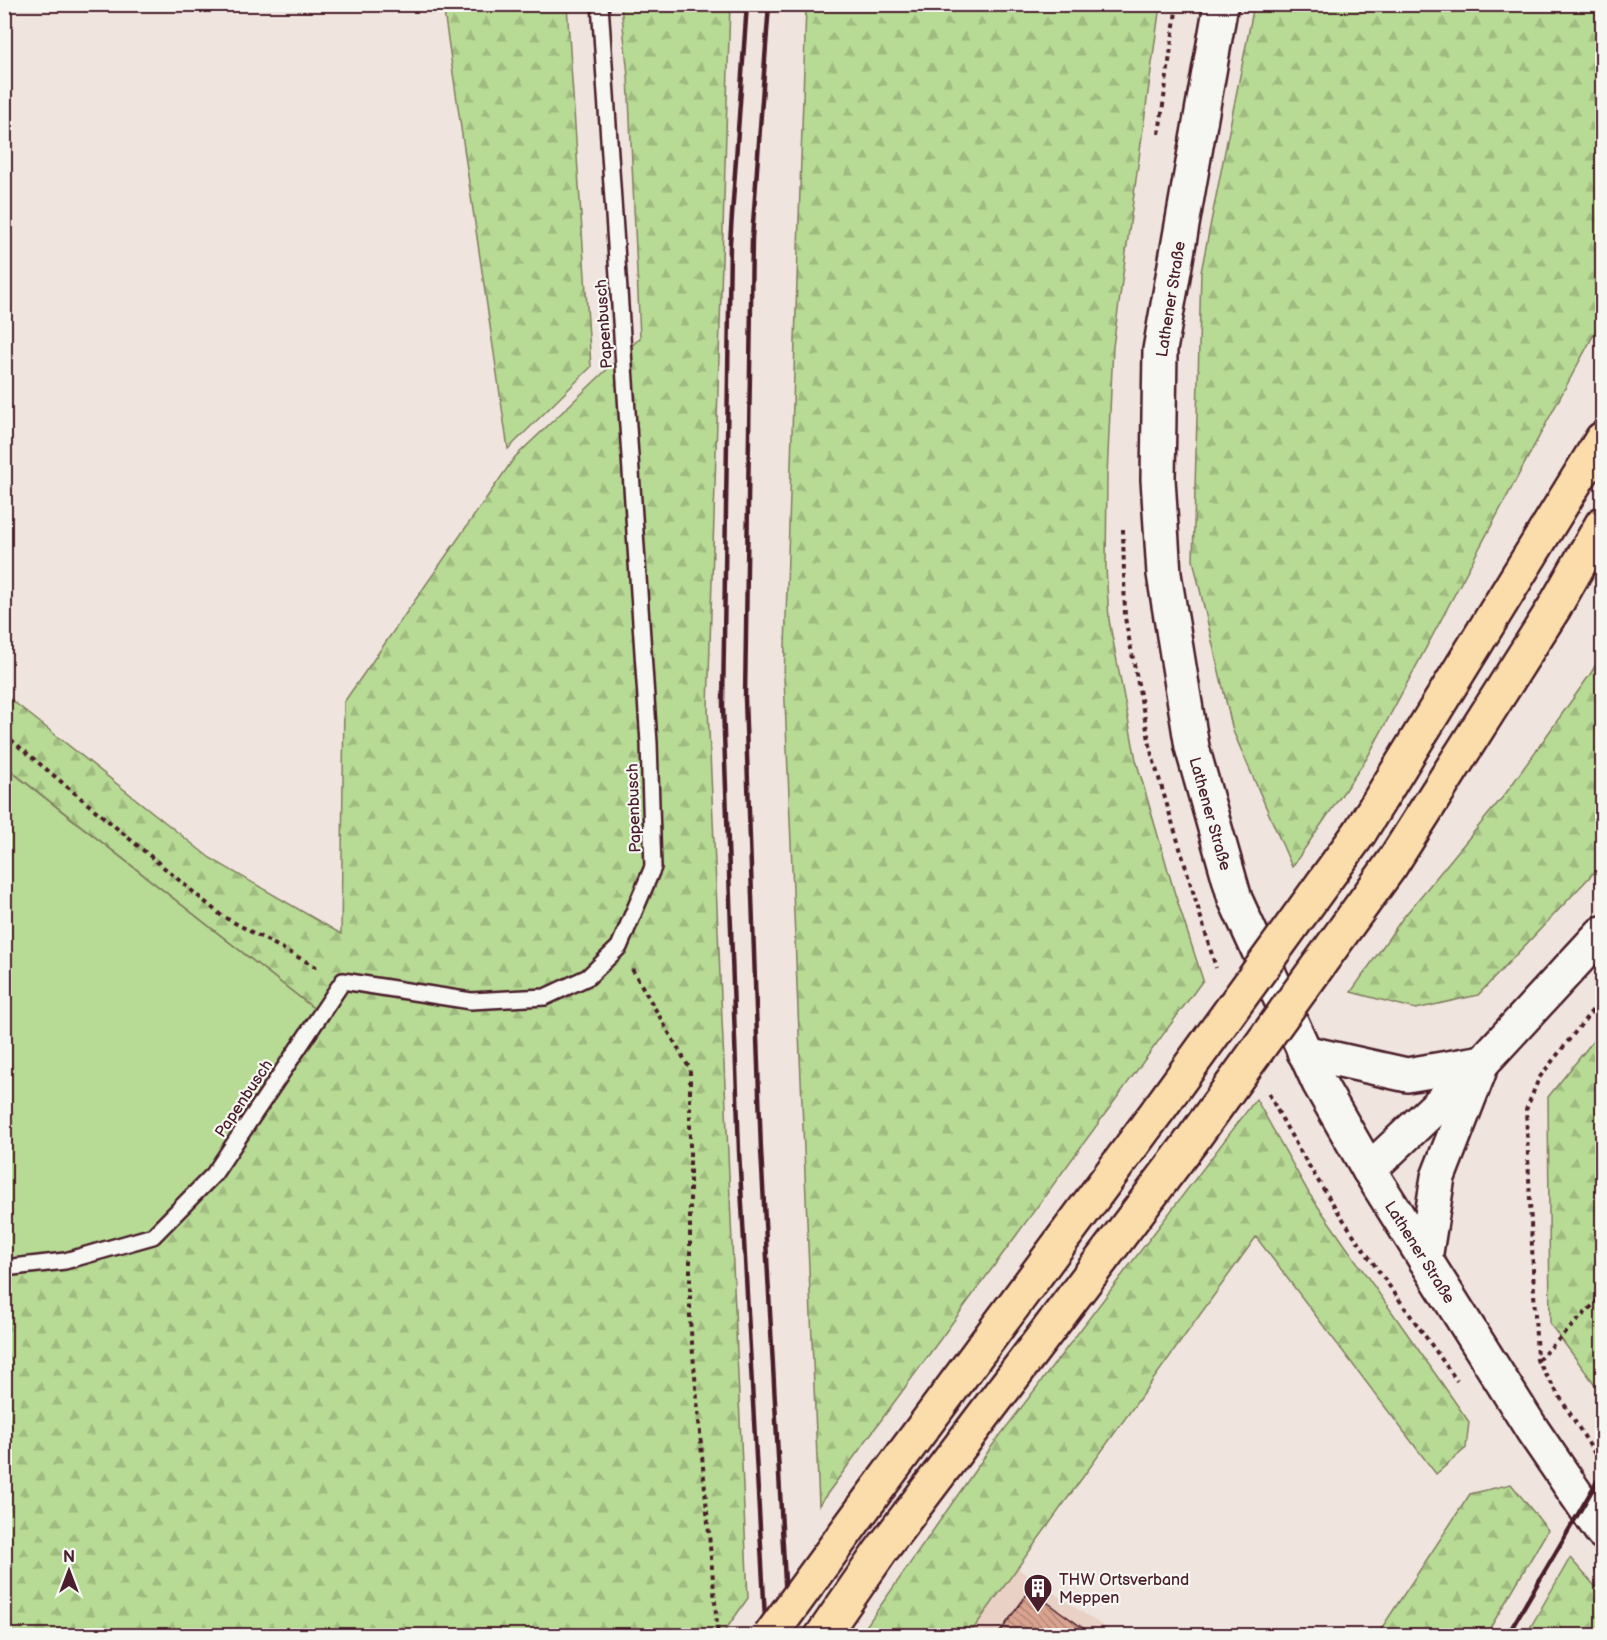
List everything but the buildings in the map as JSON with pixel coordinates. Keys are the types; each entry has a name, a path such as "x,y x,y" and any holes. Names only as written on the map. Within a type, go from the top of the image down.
{"highway":[{"path":"770,1635 1159,1109 1360,832 1602,439"},
{"path":"822,1635 880,1552 1190,1143 1391,866 1554,609 1602,524"}],"street":[{"name":"Lathener Straße","path":"1221,4 1160,350 1158,479 1164,574 1192,747 1235,898 1304,1052 1369,1170 1533,1431 1602,1532"},
{"path":"1369,1170 1483,1062 1602,933"},
{"path":"1304,1052 1407,1075 1483,1062"},
{"path":"1425,1260 1438,1177 1483,1062"}],"lane":[{"name":"Papenbusch","path":"4,1268 64,1261 153,1236 214,1174 343,981 471,1001 545,997 588,977 619,947 653,867 649,743 600,4"}],"path":[{"path":"4,734 222,916 343,981"},
{"path":"619,947 690,1069 690,1320 718,1635"},
{"path":"1597,1456 1537,1360 1533,1324 1526,1110 1539,1078 1602,998"},
{"path":"1537,1360 1602,1296"}],"shaded area":[{"path":"1017,1568 1116,1635 969,1636"}],"green space":[{"path":"443,5 567,5 591,367 508,449"},
{"path":"621,5 730,5 708,708 748,1598 722,1635 5,1635 5,1268 153,1236 214,1174 321,1014 5,766 4,694 210,858 341,934 344,702 515,457 640,338 628,76"},
{"path":"806,5 1160,5 1113,347 1107,476 1106,567 1109,620 1136,760 1174,891 1203,980 819,1505 784,678"},
{"path":"1254,5 1602,5 1602,319 1367,758 1292,867 1233,731 1193,560 1201,272"},
{"path":"1602,654 1602,864 1478,995 1416,1009 1351,992 1402,919 1506,793"},
{"path":"4,766 321,1014 214,1174 153,1236 5,1268 8,1224 4,1224"},
{"path":"1602,1030 1602,1394 1550,1324 1548,1097"},
{"path":"1256,1099 1310,1195 1469,1422 1466,1448 1436,1474 1256,1237 969,1635 860,1635 992,1446"},
{"path":"1511,1484 1548,1530 1486,1635 1377,1635 1470,1494"},
{"path":"1570,1558 1602,1594 1602,1635 1526,1635"}],"railway":[{"path":"747,4 730,243 723,705 739,1151 766,1636"},
{"path":"769,4 752,238 745,698 761,1150 788,1636"},
{"path":"1507,1636 1602,1473"}],"place":[{"name":"THW Ortsverband Meppen","path":"1038,1614"}]}
